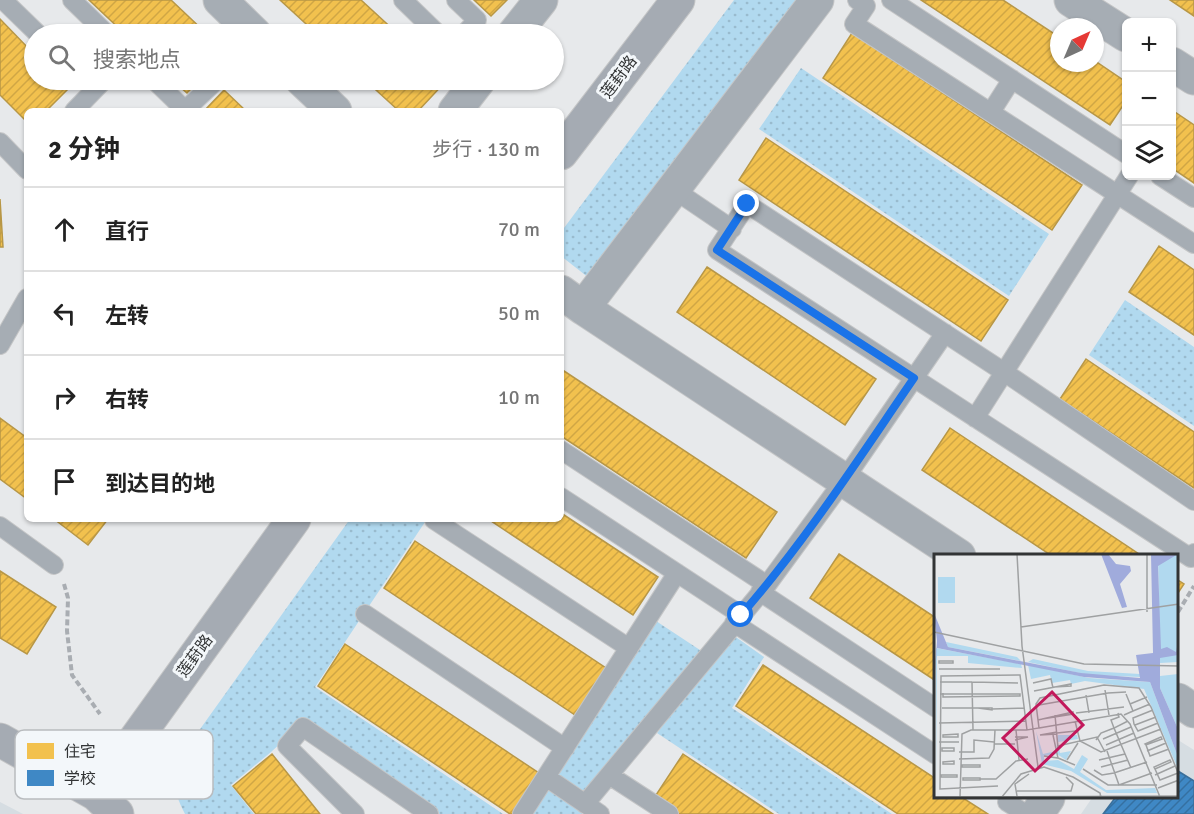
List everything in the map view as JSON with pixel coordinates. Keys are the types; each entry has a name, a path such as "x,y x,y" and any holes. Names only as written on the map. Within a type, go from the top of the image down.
{"main road":[{"name":"莲葑路","path":"564,149 678,0"},
{"name":"莲葑路","path":"156,730 292,522"},
{"path":"0,740 15,749"}],"street":[{"path":"219,0 244,24"},
{"path":"522,24 541,0"},
{"path":"817,0 674,189 572,300 956,554"},
{"path":"1071,0 1122,32"},
{"path":"313,90 332,108"},
{"path":"457,108 471,90"},
{"path":"1179,701 1194,711"},
{"path":"1037,814 1047,799"}],"lane":[{"path":"3,0 28,24"},
{"path":"72,0 97,24"},
{"path":"403,0 428,24"},
{"path":"456,0 477,20 474,24"},
{"path":"891,0 1122,151"},
{"path":"864,2 854,24 1194,244"},
{"path":"991,112 1012,79"},
{"path":"76,108 88,90"},
{"path":"164,90 183,108"},
{"path":"187,108 206,90"},
{"path":"0,142 24,164"},
{"path":"975,418 1126,180"},
{"path":"1166,180 1194,198"},
{"path":"674,189 732,229"},
{"path":"1194,501 1004,372 747,204 717,250 1191,558 1194,553"},
{"path":"1,340 24,303"},
{"path":"546,777 592,809 609,775 764,589 844,480 945,333"},
{"path":"564,452 934,707"},
{"path":"564,499 677,573 737,619 934,754"},
{"path":"437,522 629,648"},
{"path":"0,526 54,565"},
{"path":"522,814 677,573"},
{"path":"365,614 565,748"},
{"path":"355,814 287,746 303,727 429,814"},
{"path":"609,775 669,814"},
{"path":"1006,799 1026,814"}],"path":[{"path":"54,565 62,576 68,598 67,631 72,675 100,714"},
{"path":"1179,610 1194,586"}],"shaded area":[{"path":"734,0 802,0 589,278 564,258 564,228"},
{"path":"801,68 1049,234 1009,296 759,129"},
{"path":"1125,300 1194,347 1194,426 1089,355"},
{"path":"348,522 425,522 315,687 503,814 434,814 303,723 231,785 254,814 185,814 179,799 213,799 213,730 199,730"},
{"path":"653,619 703,652 585,796 552,774"},
{"path":"733,635 764,657 732,708 892,814 779,814 657,733"},
{"path":"1179,741 1194,750 1194,814 1081,814 1091,799 1179,799"},
{"path":"545,785 583,811 582,814 527,814"},
{"path":"0,802 23,814 0,814"}],"building: 住宅":[{"path":"89,0 171,0 196,24 114,24"},
{"path":"280,0 361,0 387,24 306,24"},
{"path":"474,0 507,0 491,16"},
{"path":"921,0 1003,0 1050,31 1050,72 1104,72 1104,67 1122,79 1122,107 1110,125"},
{"path":"1170,0 1194,0 1194,16"},
{"path":"0,19 24,44 24,90 67,90 49,108 24,108 24,119 0,95"},
{"path":"852,33 1082,185 1052,230 823,78"},
{"path":"224,90 243,108 207,108"},
{"path":"376,90 438,90 421,108 396,108"},
{"path":"1176,113 1194,125 1194,183 1176,171"},
{"path":"766,138 1008,300 981,341 739,180"},
{"path":"0,199 3,247 0,247"},
{"path":"1159,246 1194,270 1194,335 1129,292"},
{"path":"707,267 876,379 845,425 677,312"},
{"path":"1086,359 1194,432 1194,488 1060,399"},
{"path":"564,371 777,512 746,558 564,438"},
{"path":"0,418 24,436 24,497 0,479"},
{"path":"950,428 1139,554 1049,554 922,470"},
{"path":"564,515 658,577 633,615 493,522 564,522"},
{"path":"58,522 106,522 88,545"},
{"path":"415,541 609,670 578,717 384,588"},
{"path":"839,554 934,617 934,680 810,598"},
{"path":"0,571 56,607 27,654 0,638"},
{"path":"1179,581 1184,584 1179,592"},
{"path":"345,644 542,775 517,814 510,814 318,686"},
{"path":"763,665 934,778 934,799 965,799 988,814 898,814 736,706"},
{"path":"272,754 320,814 256,814 233,786"},
{"path":"683,754 773,814 679,814 654,798"}],"building: 学校":[{"path":"1179,772 1194,781 1194,814 1103,814 1114,799 1179,799"}],"route":[{"path":"741,615 844,480 914,378 717,250 747,204"}]}
